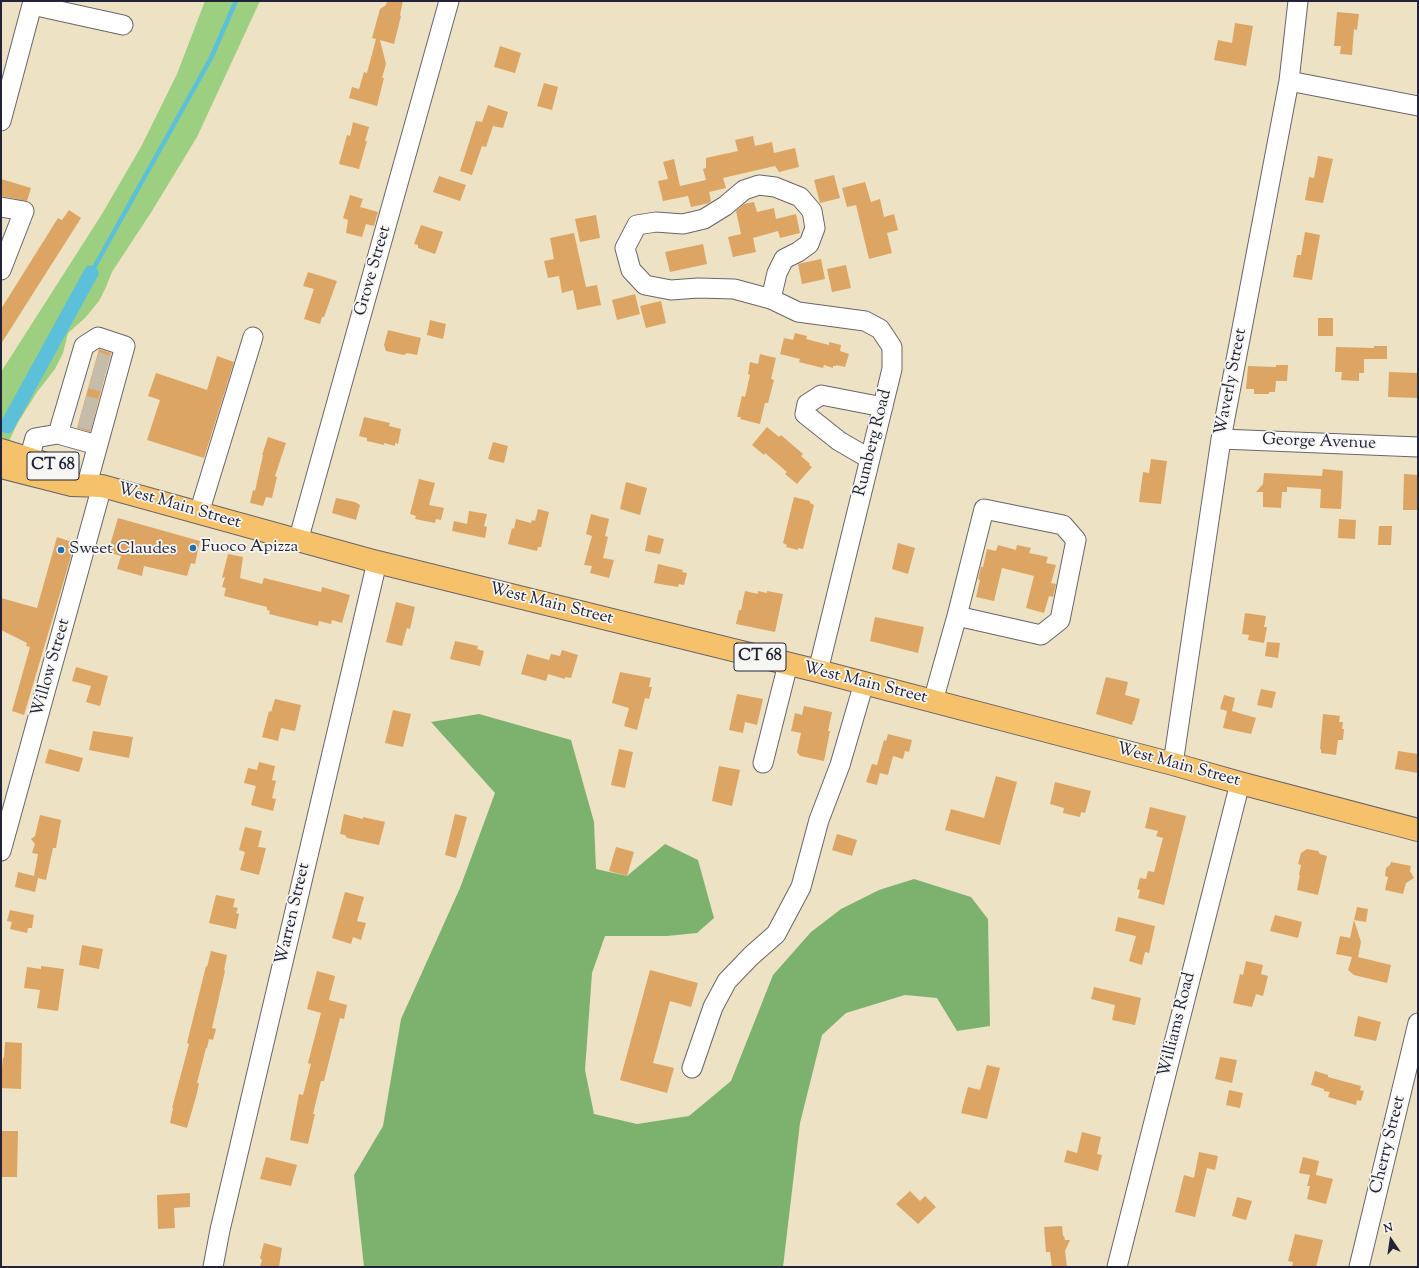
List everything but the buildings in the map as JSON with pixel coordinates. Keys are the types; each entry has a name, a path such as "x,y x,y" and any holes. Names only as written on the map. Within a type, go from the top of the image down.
{"main road":[{"name":"West Main Street","path":"1,450 199,513 377,562 818,671 1418,830"},
{"name":"West Main Street","path":"1,467 72,485 95,481"}],"street":[{"name":"Grove Street","path":"298,540 449,1"},
{"name":"Waverly Street","path":"1172,764 1221,439 1289,81 1298,1"},
{"path":"1,122 32,5 123,25"},
{"path":"1289,81 1418,106"},
{"name":"Rumberg Road","path":"771,299 777,273 784,259 798,252 809,244 815,228 812,211 800,197 775,187 759,185 744,190 725,206 704,219 683,224 656,222 637,225 626,248 631,270 645,285 671,290 698,288 734,289 771,299 798,312 865,322 880,329 892,347 892,369 818,671"},
{"path":"1,207 24,211 1,270"},
{"path":"199,513 253,337"},
{"name":"Willow Street","path":"1,851 95,481 97,445 93,393 58,434"},
{"path":"870,459 839,441 805,414 806,404 821,394 883,407"},
{"path":"29,459 35,438 58,434 97,445"},
{"name":"George Avenue","path":"1221,439 1418,447"},
{"path":"933,701 957,616 984,509 1063,525 1076,540 1060,620 1041,635 957,616"},
{"name":"Warren Street","path":"213,1267 220,1230 377,562"},
{"path":"763,763 788,664"},
{"path":"692,1068 713,1007 727,981 751,956 776,934 800,887 820,820 840,765 864,683"},
{"name":"Williams Road","path":"1117,1267 1240,783"},
{"name":"Cherry Street","path":"1359,1267 1418,1023"}],"green space":[{"path":"205,1 260,1 197,137 152,211 112,272 99,301 85,318 68,333 63,353 55,369 37,392 17,424 6,448 1,446 1,372 102,214 142,145 177,74"},
{"path":"479,714 571,740 594,822 596,869 627,876 665,844 698,860 714,918 697,933 667,936 605,936 592,973 585,1070 594,1114 637,1124 689,1116 731,1081 773,975 811,932 841,909 879,890 914,879 971,897 988,919 990,1026 957,1031 937,998 905,995 846,1013 822,1035 800,1123 783,1267 364,1267 354,1175 383,1126 401,1019 460,888 495,793 431,722"}],"waterway":[{"path":"91,273 211,58 236,1"},
{"path":"7,426 91,273"}],"tunnel":[{"path":"96,361 108,365"},
{"path":"91,379 103,382"},
{"path":"84,405 96,408"},
{"path":"80,418 93,421"}],"place":[{"name":"Fuoco Apizza","path":"193,548"},
{"name":"Sweet Claudes","path":"61,550"}]}
